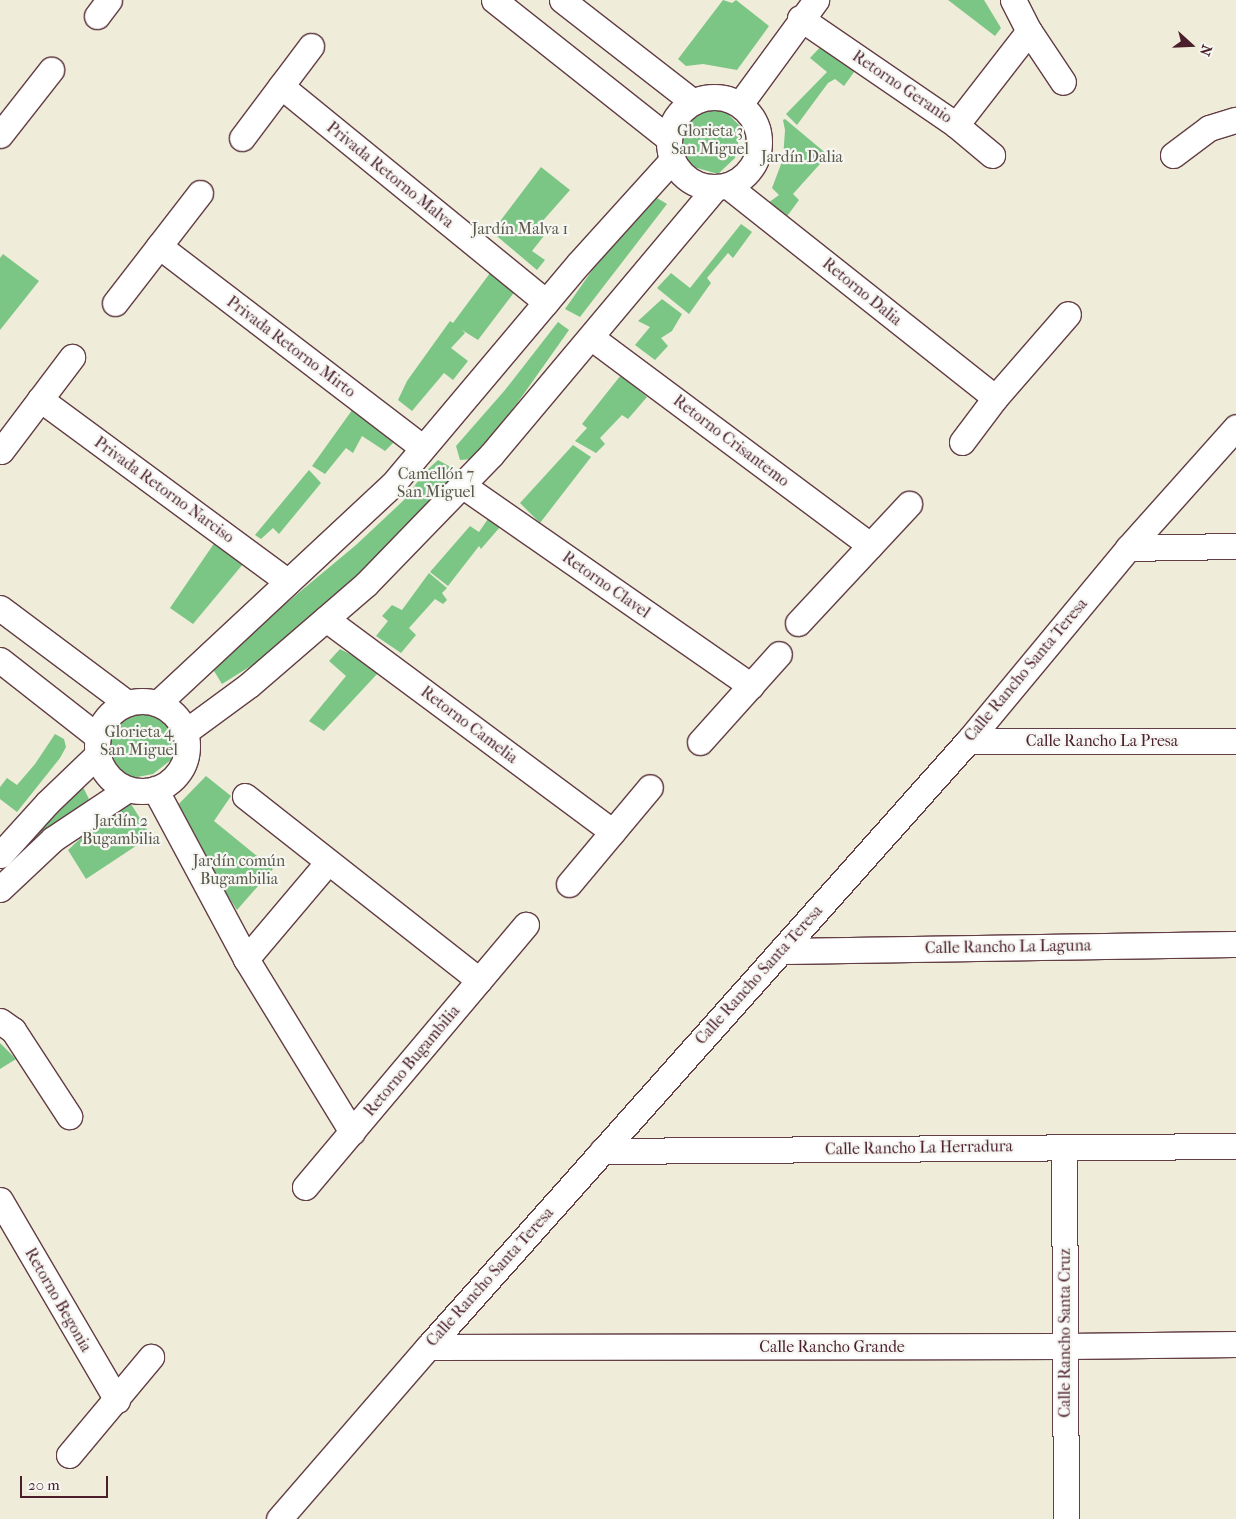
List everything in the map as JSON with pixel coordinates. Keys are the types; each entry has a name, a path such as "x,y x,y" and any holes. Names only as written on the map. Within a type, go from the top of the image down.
{"street":[{"path":"158,702 392,485 546,302 670,149 677,117 693,102 717,96 740,104 752,116 758,132 759,149 754,165 743,178 721,187 696,185 682,175 670,149 494,0"},
{"path":"562,0 693,102"},
{"path":"1013,0 1029,30 1063,82"},
{"path":"740,104 808,9"},
{"name":"Retorno Geranio","path":"808,9 956,125 1029,30"},
{"path":"242,138 311,46"},
{"path":"3,126 51,70"},
{"name":"Privada Retorno Malva","path":"281,86 546,302"},
{"path":"1173,155 1209,128 1236,120"},
{"path":"956,125 992,155"},
{"path":"185,732 249,685 366,584 492,454 721,187"},
{"name":"Retorno Dalia","path":"721,187 995,398"},
{"path":"115,303 200,193"},
{"name":"Privada Retorno Mirto","path":"159,246 424,448"},
{"path":"962,442 995,398 1068,314"},
{"name":"Retorno Crisantemo","path":"592,338 870,545"},
{"path":"0,451 72,357"},
{"name":"Privada Retorno Narciso","path":"40,399 288,582"},
{"name":"Calle Rancho Santa Teresa","path":"279,1519 428,1347 968,741 1128,548 1236,427"},
{"name":"Retorno Clavel","path":"462,485 751,686"},
{"path":"798,623 909,504"},
{"path":"1128,548 1236,546"},
{"path":"0,608 127,702"},
{"name":"Retorno Camelia","path":"326,619 613,832"},
{"path":"700,742 779,654"},
{"path":"0,660 97,745 103,770 114,782 128,789 142,791 155,789 171,780 182,767 187,750 185,732 175,714 158,702 147,700 127,702 108,716 97,745 0,855"},
{"name":"Calle Rancho La Presa","path":"968,741 1236,742"},
{"path":"569,884 650,787"},
{"path":"0,889 52,839 128,789"},
{"name":"Retorno Bugambilia","path":"155,789 246,959 352,1132 526,925"},
{"path":"245,796 479,980"},
{"path":"246,959 328,862"},
{"name":"Calle Rancho La Laguna","path":"781,951 1236,944"},
{"path":"0,1021 12,1030 69,1116"},
{"path":"306,1187 352,1132"},
{"name":"Calle Rancho La Herradura","path":"602,1151 1236,1146"},
{"name":"Calle Rancho Santa Cruz","path":"1064,1147 1066,1519"},
{"name":"Retorno Begonia","path":"0,1200 117,1400"},
{"name":"Calle Rancho Grande","path":"428,1347 1236,1344"},
{"path":"69,1455 117,1400 151,1357"}],"green space":[{"path":"723,0 732,3 736,0 769,26 737,70 703,64 686,66 678,59"},
{"path":"948,0 984,0 1001,28 995,36"},
{"path":"824,43 857,68 844,86 835,79 828,83 797,125 786,114 827,72 810,58"},
{"name":"Glorieta 3 San Miguel","path":"721,107 741,127 735,158 718,174 690,166 679,140 686,118 703,109"},
{"name":"Jardín Dalia","path":"785,119 828,155 793,194 799,200 785,219 768,203 779,195 772,188 783,159 785,130 783,120"},
{"name":"Jardín Malva 1","path":"541,167 570,190 540,224 547,232 532,251 545,260 537,270 492,232"},
{"path":"647,192 667,204 580,317 565,309"},
{"path":"741,224 752,232 733,258 728,253 707,278 711,283 689,314 657,288 671,273 690,288"},
{"path":"3,254 39,281 0,330 0,258"},
{"path":"493,269 519,286 478,340 462,330 465,333 451,348 468,361 453,380 444,373 412,411 398,400 407,381 450,321 453,323"},
{"path":"662,299 682,314 672,331 661,338 668,346 655,360 635,345 650,327 638,321"},
{"path":"558,322 569,330 518,402 473,459 460,460 456,446 505,390"},
{"path":"621,375 647,397 628,419 622,415 600,438 605,444 596,453 575,441 587,428 582,424"},
{"path":"355,406 397,439 385,451 362,436 353,453 346,448 325,474 312,466"},
{"path":"573,445 591,457 540,523 520,503"},
{"name":"Camellón 7 San Miguel","path":"438,460 456,470 458,481 390,551 259,661 222,684 211,666 356,545 404,500 424,473"},
{"path":"309,470 321,483 279,534 273,528 261,539 255,535"},
{"path":"490,516 500,527 481,549 479,546 448,586 430,572 470,526 479,532"},
{"path":"215,542 243,564 193,624 170,608"},
{"path":"429,573 447,588 442,593 447,600 443,604 435,599 409,628 416,635 401,653 376,636 388,621 382,616 392,605 402,610"},
{"path":"340,649 363,661 378,673 324,731 309,721 346,676 329,661"},
{"name":"Glorieta 4 San Miguel","path":"130,707 148,707 166,718 175,736 171,760 153,774 132,778 115,772 105,761 101,745 108,725 117,713"},
{"path":"55,734 64,739 66,747 60,758 17,812 0,799 0,787 7,778 17,785 35,764"},
{"name":"Jardín común Bugambilia","path":"206,776 231,796 214,821 273,869 237,910 172,811"},
{"path":"74,782 84,789 89,799 10,865 5,865"},
{"name":"Jardín 2 Bugambilia","path":"126,796 151,836 86,879 68,850"},
{"path":"0,1043 16,1059 0,1069"}]}
